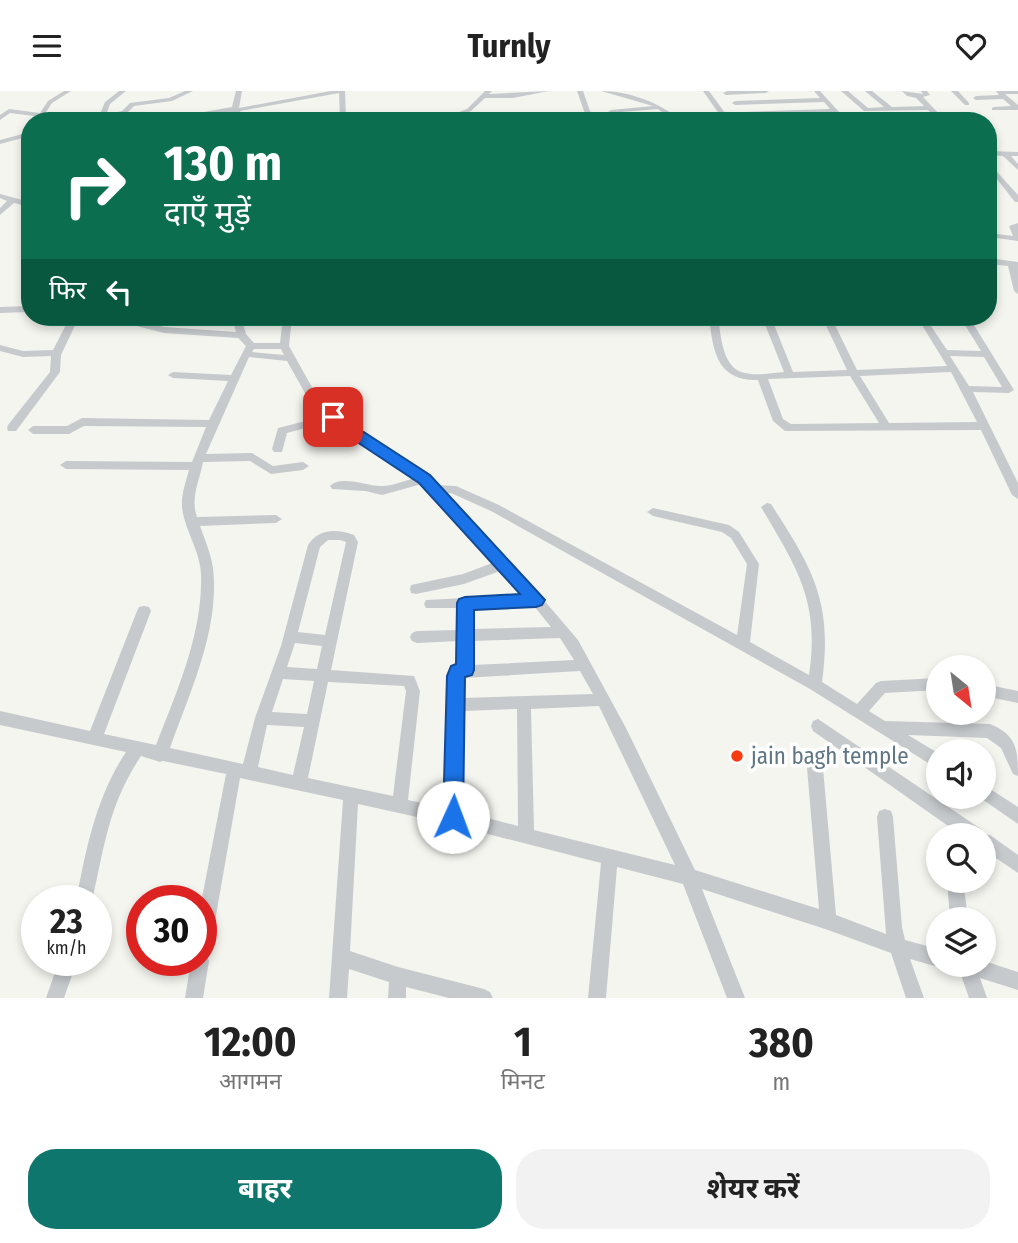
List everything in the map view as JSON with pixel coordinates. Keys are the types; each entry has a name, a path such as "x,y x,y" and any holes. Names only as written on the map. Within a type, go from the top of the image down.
{"street":[{"path":"47,112 50,102 68,91"},
{"path":"104,112 107,103 123,91"},
{"path":"125,112 132,104 170,100 190,91"},
{"path":"233,91 233,110"},
{"path":"233,110 239,91"},
{"path":"219,112 342,91 343,112"},
{"path":"466,112 487,93 542,91"},
{"path":"580,91 588,112"},
{"path":"604,91 659,107 666,112"},
{"path":"706,91 721,112"},
{"path":"725,92 766,91"},
{"path":"817,91 836,111"},
{"path":"844,91 864,109 930,108"},
{"path":"868,91 894,112"},
{"path":"905,91 910,96 921,93 934,112"},
{"path":"954,91 967,104"},
{"path":"725,92 742,112"},
{"path":"975,98 1018,92"},
{"path":"1000,93 1017,108"},
{"path":"735,103 826,100"},
{"path":"611,112 659,107"},
{"path":"994,109 1017,108"},
{"path":"16,137 1,130 0,119 9,111 21,113"},
{"path":"823,112 836,111"},
{"path":"0,142 21,136"},
{"path":"997,154 1018,155"},
{"path":"1005,154 1018,168"},
{"path":"997,175 1018,200"},
{"path":"0,213 4,195 21,202"},
{"path":"997,236 1018,238 1013,226 1018,225"},
{"path":"997,262 1015,264 1018,291"},
{"path":"0,310 21,309"},
{"path":"12,428 55,372 57,353 70,326"},
{"path":"148,326 164,330 241,335"},
{"path":"160,755 191,669 204,610 207,573 187,498 198,462 248,350 239,326"},
{"path":"288,326 287,352 314,400 350,431 429,484 505,564 562,632 603,700 689,877 736,998"},
{"path":"715,326 726,367 735,375 762,377 955,369"},
{"path":"770,326 790,376"},
{"path":"830,326 886,427"},
{"path":"927,326 966,389 1018,495"},
{"path":"966,389 1009,390 971,326"},
{"path":"0,348 23,354 57,353"},
{"path":"248,350 287,352"},
{"path":"944,353 988,354"},
{"path":"173,375 235,378"},
{"path":"762,377 783,426 985,426"},
{"path":"278,449 282,431 333,417"},
{"path":"33,430 69,430 82,422 215,424"},
{"path":"66,465 198,462 252,457 271,470 303,466"},
{"path":"336,486 365,487 382,491 429,484 452,489 495,508 815,685 926,753"},
{"path":"767,507 803,563 814,594 820,637 820,659 815,685"},
{"path":"653,512 725,527 736,535 753,563 743,645"},
{"path":"192,522 276,519"},
{"path":"216,885 242,772 290,637 314,545 324,536 344,536 352,542 299,783"},
{"path":"416,589 464,579 505,564"},
{"path":"431,604 536,600"},
{"path":"465,603 465,670"},
{"path":"94,740 144,611"},
{"path":"417,637 562,632"},
{"path":"290,637 330,641"},
{"path":"453,817 457,672 584,665"},
{"path":"278,673 403,679 412,685 400,803"},
{"path":"860,712 881,687 926,685"},
{"path":"996,692 1018,697"},
{"path":"456,705 603,700"},
{"path":"524,704 526,836"},
{"path":"0,718 94,740 128,761 160,755 400,803 689,877 926,955"},
{"path":"262,718 312,721"},
{"path":"818,726 958,823"},
{"path":"886,727 990,731 1006,743 1018,769"},
{"path":"87,885 96,835 108,796 128,761"},
{"path":"815,768 828,921"},
{"path":"338,998 351,794"},
{"path":"996,800 1018,816"},
{"path":"885,817 897,947 915,998"},
{"path":"996,849 1018,865"},
{"path":"597,998 610,857"},
{"path":"340,957 398,976 484,998"},
{"path":"996,974 1018,981"},
{"path":"55,998 63,976"},
{"path":"194,998 198,976"},
{"path":"397,998 398,976"},
{"path":"970,977 978,998"}],"place":[{"name":"jain bagh temple","path":"737,756"}],"route":[{"path":"333,417 424,479 536,600 465,603 465,670 457,672 456,676 453,817"}]}
